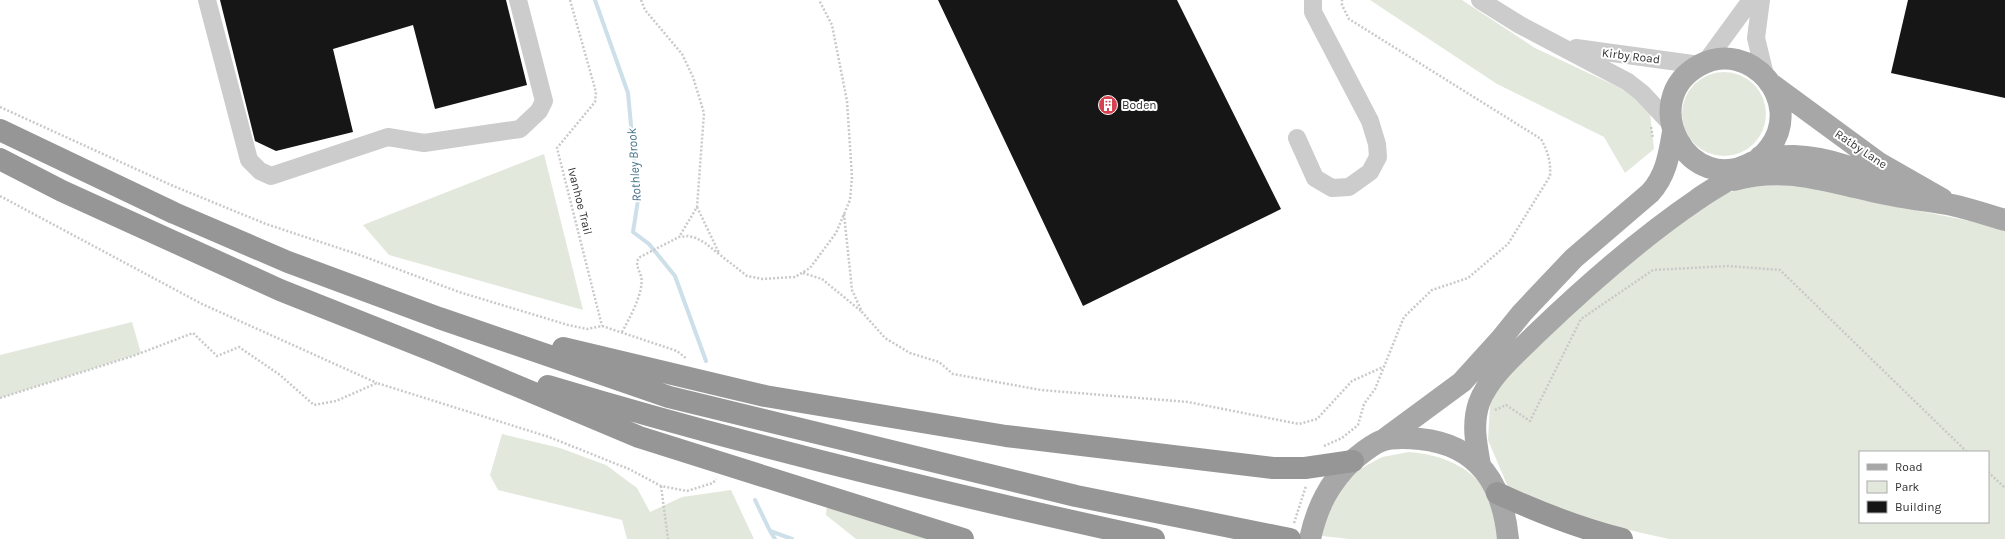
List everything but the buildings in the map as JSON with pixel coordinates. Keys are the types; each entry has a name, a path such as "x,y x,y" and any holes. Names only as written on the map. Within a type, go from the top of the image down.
{"highway":[{"path":"0,130 174,214 288,262 439,318 669,397 1076,496 1290,539"},
{"path":"0,159 62,191 280,290 436,352 639,437 963,539"},
{"path":"439,318 765,396 998,435 1273,468 1305,468 1353,461"},
{"path":"436,352 654,418 1064,520 1154,539"},
{"path":"1497,493 1546,515 1593,532 1622,539"}],"main road":[{"path":"1312,532 1325,494 1336,478 1370,447 1382,441 1462,382 1549,283 1590,243 1654,189 1664,173 1665,127 1672,100 1678,85 1688,74 1702,64 1721,59 1737,60 1752,65 1769,81 1781,109 1780,124 1771,146 1757,160 1727,182 1705,194 1659,226 1611,264 1569,302 1502,370 1485,392 1480,402 1474,422 1476,442 1480,465 1504,507 1508,539"},
{"name":"Ratby Lane","path":"1769,81 1879,163 1953,206"},
{"path":"1665,127 1686,152 1698,162 1708,167 1730,170 1741,168 1757,160"},
{"name":"Ratby Lane","path":"1757,160 1795,156 1846,166 1929,202"},
{"name":"Ratby Lane","path":"1727,182 1746,176 1797,174 1868,190 1953,206 2005,220"},
{"path":"1382,441 1402,439 1430,440 1454,448 1480,465"}],"street":[{"path":"207,0 249,160 260,171 271,176 388,137 424,143 520,129 539,111 544,101 518,0"},
{"path":"1297,138 1315,178 1332,188 1349,187 1370,172 1378,157 1377,144 1370,122 1313,12 1312,0"},
{"name":"Kirby Road","path":"1480,0 1520,25 1563,46 1628,82 1650,102 1665,127"},
{"path":"1702,64 1751,0"},
{"path":"1760,0 1756,38 1769,81"},
{"name":"Kirby Road","path":"1563,46 1639,58 1702,64"}],"path":[{"name":"Ivanhoe Trail","path":"570,0 596,92 595,102 557,148 602,326"},
{"path":"641,0 645,10 682,54 693,77 704,113 697,207 679,236"},
{"path":"622,332 640,292 641,276 637,269 637,261 644,254 679,236 696,238 747,276 770,279 795,277 810,268 836,233 850,200 852,177 846,101 832,25 819,0"},
{"path":"1342,0 1342,6 1349,19 1541,139 1547,150 1551,163 1550,176 1508,244 1468,278 1432,290 1404,317 1383,367 1376,389 1364,404 1358,425 1362,430"},
{"path":"0,107 171,185 266,224 357,254 466,295 568,325 587,329 602,326 622,332 677,351 685,356 689,363"},
{"path":"1653,143 1665,127"},
{"path":"0,196 202,304 377,383 555,440 629,469 661,486 687,491 713,483 718,477"},
{"path":"697,207 720,256"},
{"path":"844,214 852,290 862,312"},
{"path":"1489,413 1506,405 1530,421 1581,319 1653,270 1728,266 1780,270 1966,451"},
{"path":"802,272 822,279 862,312 885,338 910,353 939,362 953,374 1041,390 1188,402 1299,424 1317,419 1352,381 1383,367"},
{"path":"0,398 133,356 193,333 217,356 239,347 280,376 314,405 336,401 377,383"},
{"path":"1989,473 2005,488"},
{"path":"661,486 668,539"}],"green space":[{"path":"1370,0 1462,0 1535,48 1616,86 1649,104 1654,149 1625,173 1604,137 1497,84"},
{"path":"1724,72 1740,75 1754,84 1763,98 1766,114 1763,130 1754,144 1740,153 1724,156 1708,153 1694,144 1685,130 1682,114 1685,98 1694,84 1708,75"},
{"path":"544,154 583,310 389,255 363,225"},
{"path":"1772,182 1814,184 1910,209 2005,228 2005,539 1669,539 1557,514 1508,487 1488,440 1490,406 1497,388 1546,330 1705,200 1746,187"},
{"path":"132,322 141,353 0,398 0,355"},
{"path":"502,434 560,448 606,465 637,488 650,512 682,497 731,490 754,539 627,539 622,520 498,490 490,475"},
{"path":"1409,452 1421,453 1444,459 1466,470 1475,478 1488,497 1500,539 1349,539 1322,536 1327,513 1332,500 1358,470 1382,457"},
{"path":"827,503 931,539 856,539 826,515"}],"waterway":[{"name":"Rothley Brook","path":"595,0 628,93 638,200 633,232 649,244 675,276 706,361"},
{"name":"Rothley Brook","path":"755,500 770,531 792,539"},
{"name":"Rothley Brook","path":"770,531 775,539"}],"place":[{"name":"Boden","path":"1108,105"}]}
